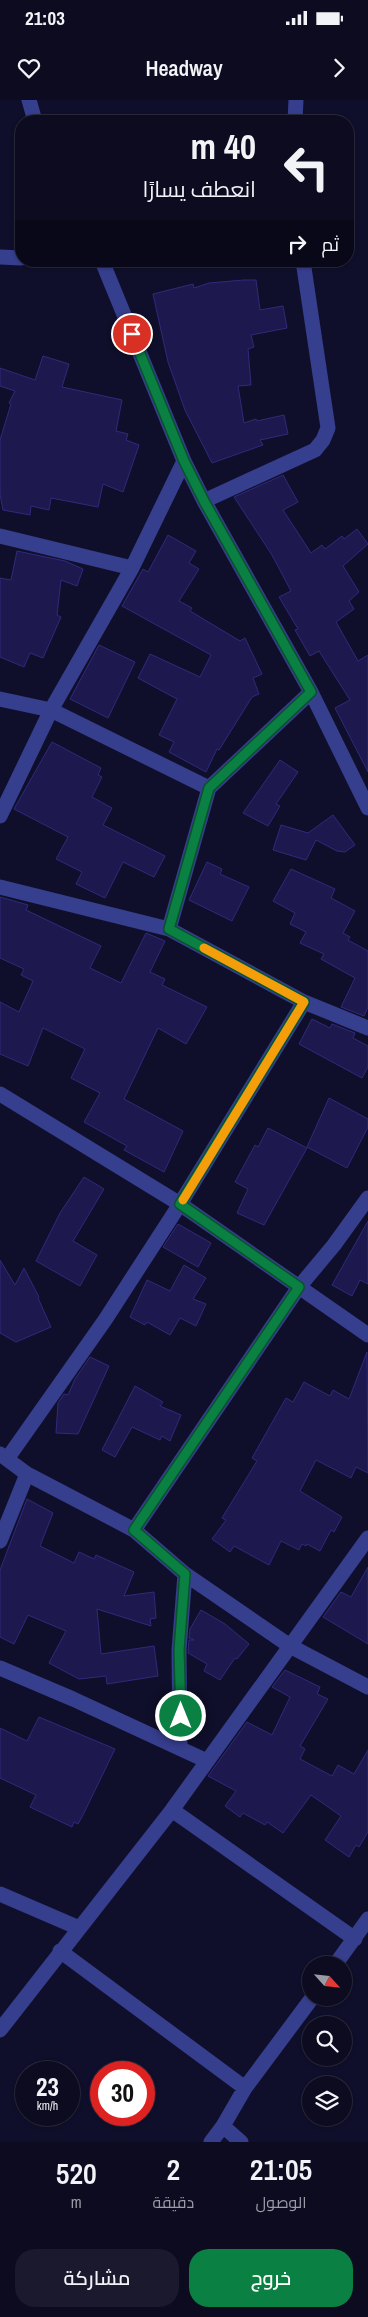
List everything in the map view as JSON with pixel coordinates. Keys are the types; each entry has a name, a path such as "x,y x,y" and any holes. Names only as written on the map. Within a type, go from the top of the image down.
{"street":[{"path":"29,100 33,115"},
{"path":"295,115 296,100"},
{"path":"0,257 15,258"},
{"path":"104,267 184,461 204,501 311,692 368,808"},
{"path":"204,501 315,450 323,440 328,428 304,267"},
{"path":"0,816 51,710 132,568 184,461"},
{"path":"0,536 132,568"},
{"path":"169,929 209,788 311,692"},
{"path":"0,699 51,710 209,788"},
{"path":"0,887 169,929 304,1002 368,1028"},
{"path":"304,1002 180,1204 105,1320 4,1457 27,1474 134,1530 185,1574 290,1646 368,1687"},
{"path":"0,1094 180,1204 368,1335"},
{"path":"134,1530 299,1287 334,1246 368,1198"},
{"path":"0,1541 27,1474"},
{"path":"0,2030 172,1810 368,1538"},
{"path":"180,1748 179,1650 185,1574"},
{"path":"0,1668 207,1761"},
{"path":"172,1810 355,1938"},
{"path":"0,1894 79,1928"},
{"path":"342,1956 368,1919"},
{"path":"60,1951 245,2088"},
{"path":"211,2142 223,2126 245,2088 306,2006"},
{"path":"223,2126 241,2142"}],"building":[{"path":"256,280 260,310 283,306 287,328 251,335 254,347 248,349 251,385 238,386 244,423 256,419 257,421 284,415 288,434 260,440 263,445 212,463 185,410 168,362 153,294 193,284 194,288 209,283"},
{"path":"43,356 69,364 62,387 122,400 116,431 128,434 126,440 139,445 123,492 103,484 98,507 51,498 49,510 31,506 30,515 3,510 0,494 0,440 11,404 9,403 15,391 0,386 0,368 35,380"},
{"path":"283,475 298,502 283,510 311,553 322,545 325,549 342,536 344,539 357,529 368,544 343,566 359,592 349,601 354,609 336,622 358,661 368,655 368,772 335,708 350,700 319,651 310,656 295,630 298,629 279,597 291,591 272,555 234,497"},
{"path":"168,535 196,551 189,563 199,569 179,601 192,608 190,611 240,641 245,638 262,674 253,678 259,694 252,697 219,750 217,749 206,772 169,752 174,742 159,735 177,699 138,678 150,654 200,677 211,655 122,606 143,569 148,572"},
{"path":"17,551 65,561 83,569 77,586 61,580 57,615 61,617 43,658 30,653 24,667 0,657 0,578 11,580"},
{"path":"99,645 135,662 108,718 70,699"},
{"path":"52,742 101,768 98,775 102,777 92,797 112,808 103,825 165,856 154,877 123,862 105,898 76,884 82,872 56,859 68,837 14,809"},
{"path":"280,760 298,772 276,804 280,806 268,826 243,813"},
{"path":"333,815 355,845 345,852 337,851 316,840 306,860 273,850 281,825 308,833"},
{"path":"207,862 222,869 220,874 249,887 232,921 189,900"},
{"path":"291,869 335,889 331,898 355,911 343,933 350,937 348,940 368,951 368,1007 364,1016 341,1007 355,978 321,959 324,954 300,943 306,932 290,924 295,913 273,901"},
{"path":"0,897 28,905 26,910 101,946 90,968 121,983 146,933 165,941 150,972 165,979 162,985 207,1007 186,1044 158,1028 124,1099 183,1131 164,1172 124,1150 127,1146 84,1122 100,1093 71,1078 85,1049 43,1028 28,1066 0,1054 0,1002 19,1012 33,981 21,975 24,969 0,958"},
{"path":"312,1019 330,1028 332,1024 355,1033 353,1038 368,1046 368,1067 362,1078 299,1044"},
{"path":"329,1098 368,1119 368,1127 347,1168 307,1147"},
{"path":"268,1128 307,1148 264,1225 237,1213 248,1189 235,1182 255,1145 258,1147"},
{"path":"84,1177 104,1189 73,1241 97,1255 80,1286 36,1261 60,1213"},
{"path":"368,1221 368,1284 360,1280 352,1296 332,1285"},
{"path":"178,1224 211,1243 198,1267 163,1247"},
{"path":"0,1260 15,1285 24,1268 39,1297 51,1327 16,1342 0,1333"},
{"path":"184,1265 206,1278 193,1299 206,1304 196,1326 180,1318 170,1335 147,1322 145,1325 130,1317 147,1280 170,1291"},
{"path":"367,1352 368,1473 356,1467 351,1478 316,1460 300,1491 342,1517 334,1532 331,1530 320,1551 307,1544 306,1546 302,1544 299,1550 281,1541 269,1565 234,1546 230,1552 212,1539 226,1520 222,1518 257,1461 252,1458 286,1398 293,1402 304,1382 330,1396 333,1390 349,1399"},
{"path":"90,1357 109,1366 78,1434 56,1433 58,1403 64,1394 68,1395 75,1379"},
{"path":"135,1386 163,1402 160,1406 181,1415 170,1441 162,1436 160,1440 132,1427 115,1457 102,1450"},
{"path":"27,1499 53,1513 40,1546 74,1563 79,1552 94,1559 96,1555 134,1572 124,1596 154,1592 156,1618 150,1619 151,1626 97,1609 101,1654 154,1646 158,1676 107,1684 106,1676 79,1679 49,1663 66,1631 28,1615 14,1644 0,1637 0,1570"},
{"path":"368,1567 368,1644 323,1617 341,1592 351,1597"},
{"path":"201,1610 225,1624 249,1644 237,1659 235,1658 220,1680 204,1671 207,1664 188,1653 189,1640 194,1640 189,1638 190,1629"},
{"path":"285,1670 320,1687 317,1694 328,1699 300,1746 305,1749 300,1759 332,1776 338,1765 354,1774 368,1750 368,1832 359,1847 356,1845 349,1857 325,1840 341,1816 311,1795 283,1833 267,1822 265,1825 243,1813 240,1817 225,1806 236,1791 208,1776 247,1722 272,1735 290,1697 272,1687"},
{"path":"39,1717 115,1749 83,1815 78,1824 74,1822 72,1827 30,1807 36,1795 0,1778 0,1728 27,1741"}],"slow traffic":[{"path":"183,1200 304,1002 204,948"}],"route":[{"path":"132,334 184,461 204,501 311,692 209,788 169,929 304,1002 180,1204 299,1287 134,1530 185,1574 179,1650 181,1716"}]}
